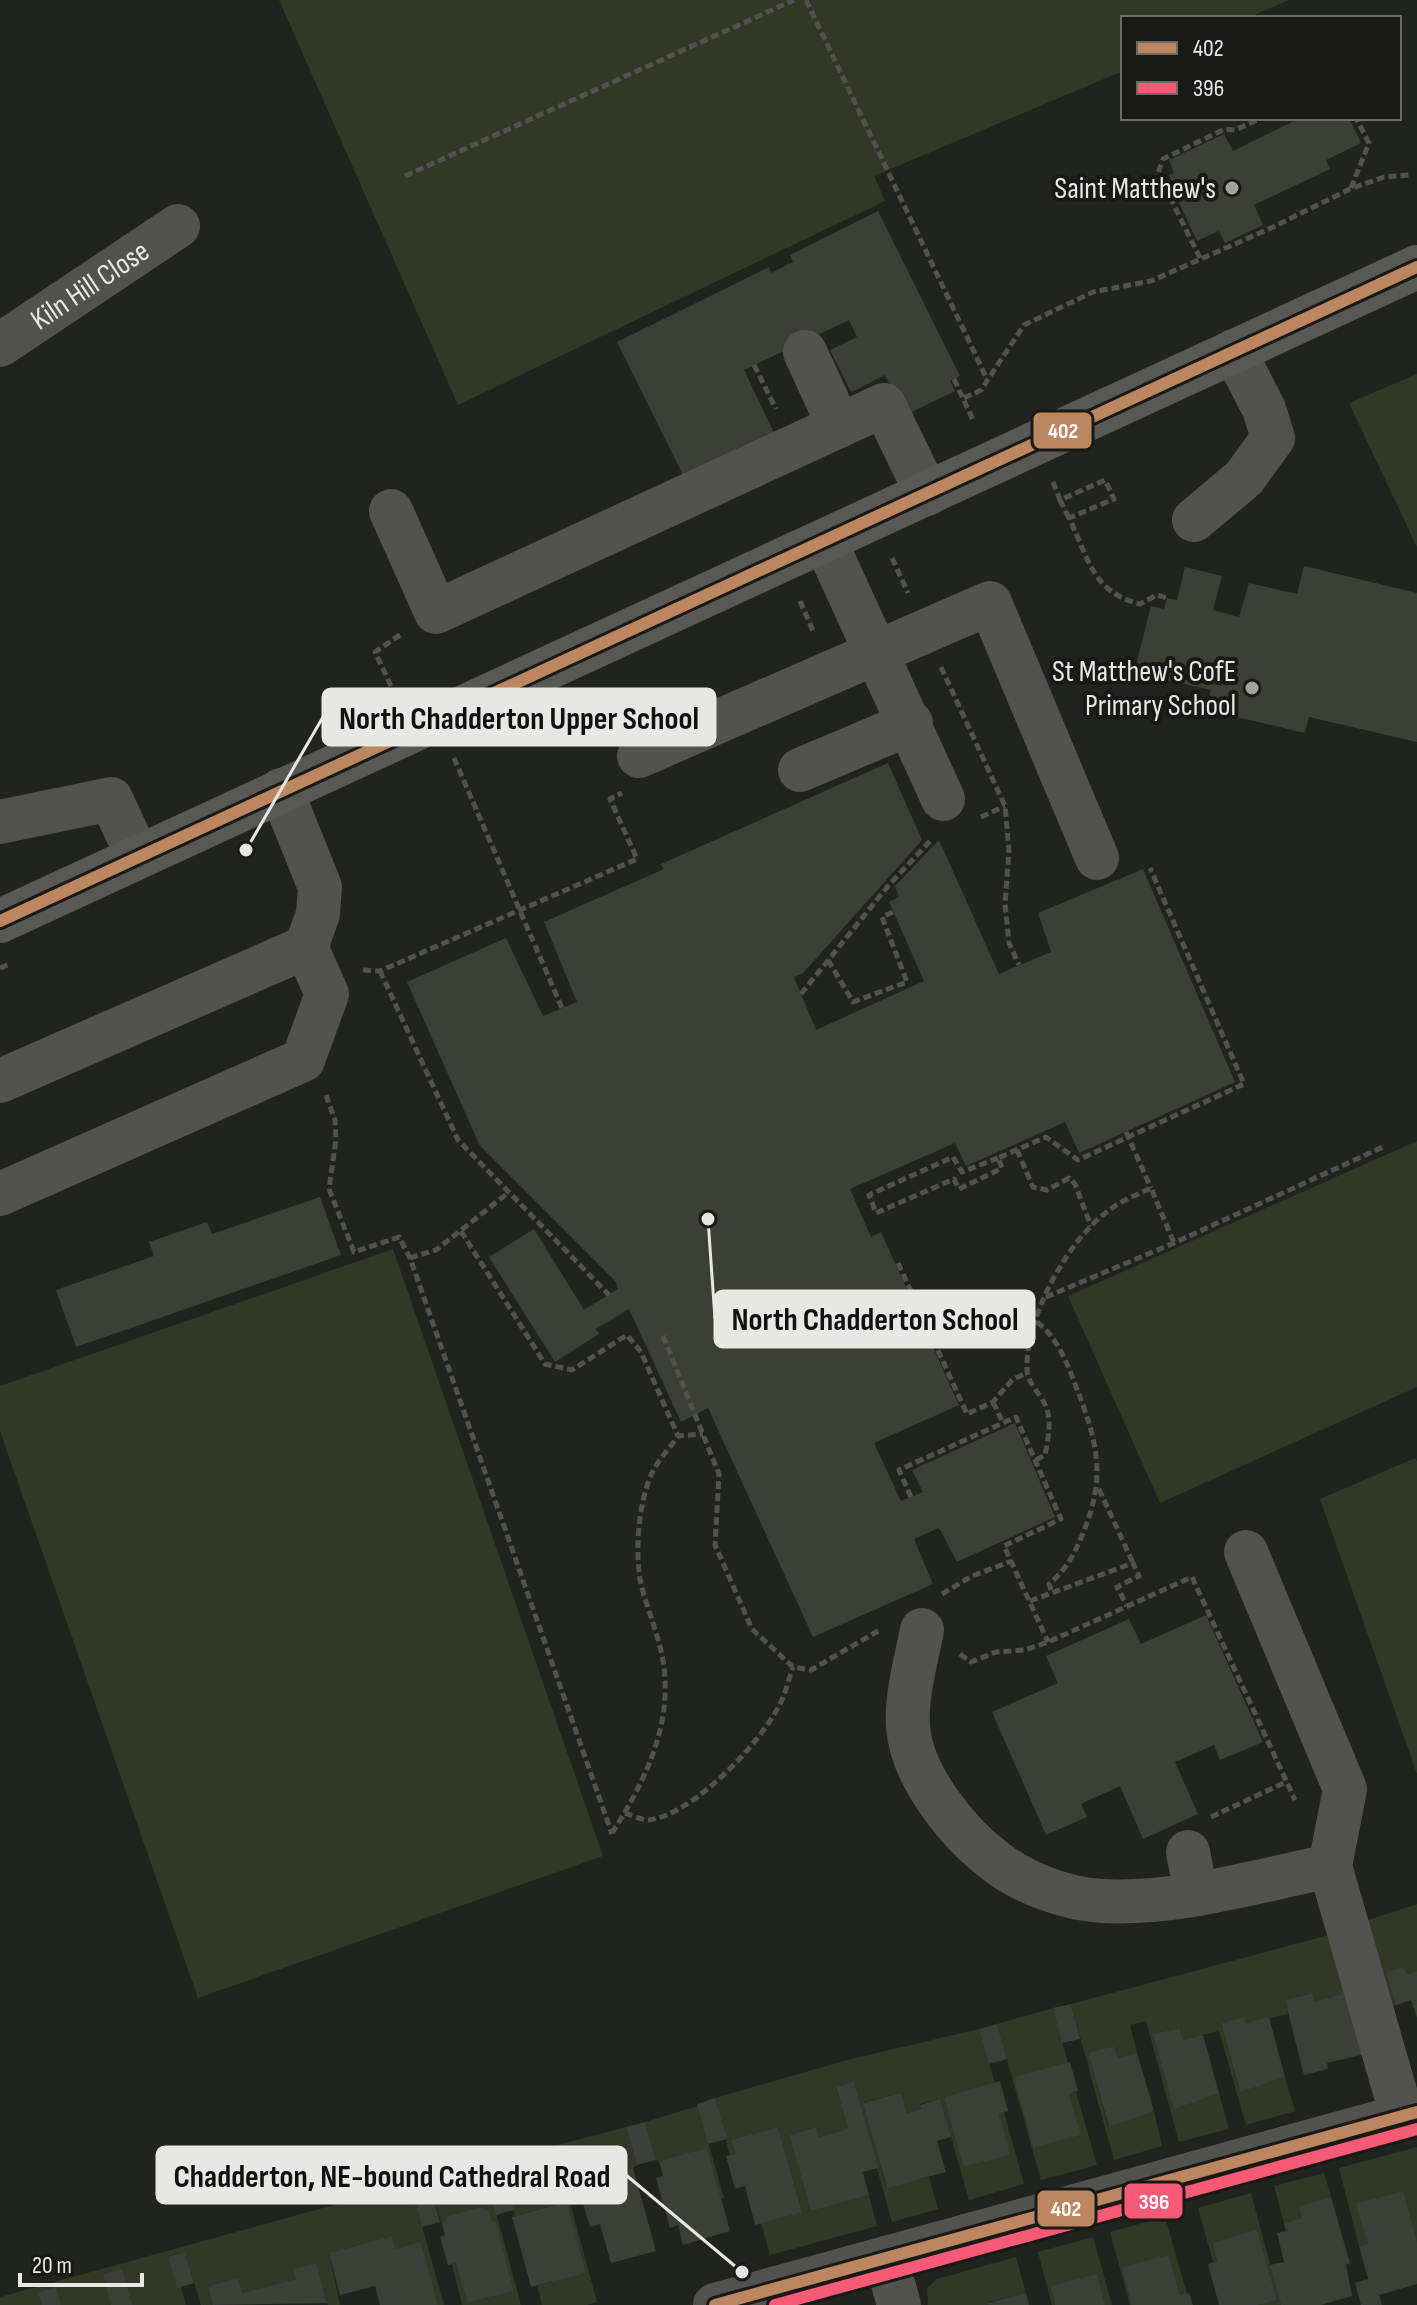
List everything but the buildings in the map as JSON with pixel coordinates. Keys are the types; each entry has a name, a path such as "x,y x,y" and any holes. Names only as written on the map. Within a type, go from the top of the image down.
{"main road":[{"path":"0,921 1417,267"}],"street":[{"name":"Kiln Hill Close","path":"0,345 178,226"},
{"path":"1194,520 1244,478 1273,438 1264,409 1234,351"},
{"path":"805,352 839,426"},
{"path":"391,511 436,612 884,405 927,494"},
{"path":"825,541 911,723 952,819"},
{"path":"633,773 877,650 990,603 1097,858"},
{"path":"800,770 911,723"},
{"path":"0,1194 303,1060 327,994 306,947 318,914 320,887 281,790"},
{"path":"0,822 111,799 138,857"},
{"path":"0,1081 306,947"},
{"path":"715,2305 1410,2114 1330,1866 1345,1789 1246,1552"},
{"path":"915,1618 908,1726 914,1755 934,1795 961,1829 995,1862 1028,1881 1072,1896 1100,1901 1157,1900 1192,1872 1330,1866"},
{"path":"886,2258 899,2305"}],"path":[{"path":"405,176 794,0"},
{"path":"806,0 988,380"},
{"path":"1200,258 1158,173 1163,159 1225,129 1235,130 1258,120"},
{"path":"1350,189 1369,143 1357,120"},
{"path":"964,398 981,390 1024,325 1093,292 1151,281 1350,189 1384,177 1409,175"},
{"path":"954,379 973,420"},
{"path":"1060,500 1105,480 1114,499 1069,518"},
{"path":"1053,482 1100,584 1119,599 1140,604 1157,595 1167,598"},
{"path":"892,558 909,596"},
{"path":"800,601 816,637"},
{"path":"391,686 375,652 396,636"},
{"path":"940,664 1005,806 1009,851 1005,904 1009,943 1019,965"},
{"path":"454,757 562,1008"},
{"path":"351,970 380,971 637,859 610,799 633,773"},
{"path":"801,994 888,886 952,819 1005,806"},
{"path":"998,1158 1002,1168 959,1189 954,1179 876,1213 869,1195 953,1157 962,1172 1046,1137 1078,1160 1244,1084 1150,868"},
{"path":"828,960 853,1002 907,982 882,917 893,912"},
{"path":"358,982 360,970"},
{"path":"380,971 458,1140 609,1295"},
{"path":"322,1084 335,1129 329,1189 354,1252 399,1237 410,1258 612,1834 635,1796 658,1739 665,1681 658,1632 640,1579 638,1524 653,1472 678,1436"},
{"path":"1126,1132 1174,1243"},
{"path":"1045,1297 1174,1243 1385,1146"},
{"path":"1017,1150 1033,1187 1047,1190 1069,1178 1075,1184 1091,1226"},
{"path":"1036,1460 1045,1455 1049,1436 1047,1408 1026,1373 1029,1348 1050,1281 1091,1226 1109,1210 1151,1188"},
{"path":"410,1258 436,1250 508,1193"},
{"path":"461,1231 545,1364 572,1370 627,1335 641,1352 678,1436"},
{"path":"898,1263 967,1414 993,1402 1012,1380 1026,1373"},
{"path":"1037,1322 1049,1331 1072,1375 1092,1427 1098,1488 1094,1508 1076,1551 1062,1574 1049,1584 1052,1593"},
{"path":"663,1336 719,1474 715,1545 752,1629 793,1667 811,1670 915,1618 972,1576 1012,1561"},
{"path":"993,1402 1003,1423"},
{"path":"911,1497 899,1470 1016,1417 1061,1519 1004,1546 1048,1642"},
{"path":"678,1436 703,1434"},
{"path":"1098,1488 1139,1576 1117,1587 1127,1606"},
{"path":"1030,1602 1133,1563"},
{"path":"967,1660 971,1662 996,1652 1025,1650 1048,1642 1192,1577 1295,1800"},
{"path":"625,1813 646,1820 672,1812 722,1776 760,1737 781,1701 793,1667"},
{"path":"1192,1872 1184,1830 1286,1782"}],"green space":[{"path":"279,0 1289,0 1252,16 1121,16 1121,72 874,176 885,201 458,405"},
{"path":"1417,374 1417,547 1349,403"},
{"path":"1417,1141 1417,1387 1160,1503 1068,1296"},
{"path":"393,1249 603,1856 198,1998 0,1431 0,1386"},
{"path":"1415,1458 1417,1461 1417,1774 1320,1499"},
{"path":"1417,1904 1417,1971 1407,1974 1404,1967 1387,1972 1396,2005 1391,2007 1368,1920"},
{"path":"1336,1933 1353,1991 1314,2002 1311,1993 1285,2000 1288,2014 1246,2023 1244,2017 1221,2023 1239,2091 1285,2077 1295,2111 1246,2125 1219,2031 1183,2040 1180,2028 1154,2034 1174,2108 1219,2093 1229,2129 1179,2142 1146,2021 1130,2025 1137,2053 1118,2058 1114,2046 1088,2053 1108,2126 1154,2111 1162,2146 1114,2160 1071,2004"},
{"path":"1053,2008 1068,2063 1015,2078 1033,2148 1080,2135 1069,2094 1076,2092 1097,2165 1041,2180 997,2024"},
{"path":"979,2029 995,2083 944,2097 963,2167 1009,2155 999,2114 1004,2112 1024,2184 969,2200 940,2099 920,2104 921,2109 907,2113 901,2093 864,2102 886,2187 929,2177 938,2209 892,2222 853,2083 836,2088 848,2129 819,2137 815,2127 789,2135 811,2211 869,2195 877,2226 770,2255 761,2223 802,2211 778,2127 731,2140 735,2154 730,2156 715,2098 847,2060"},
{"path":"698,2106 724,2198 721,2199 707,2149 656,2160 645,2122"},
{"path":"626,2127 637,2165 633,2168 583,2181 575,2153 558,2158 597,2302 587,2305 542,2305 537,2286 585,2272 567,2202 515,2216 505,2178 488,2183 521,2305 462,2305 452,2264 456,2263 467,2303 514,2291 496,2222 492,2222 490,2212 480,2207 448,2216 442,2224 430,2189 413,2194 444,2305 438,2305 421,2243 396,2249 392,2236 329,2253 340,2305 328,2305 315,2263 294,2269 296,2279 242,2293 237,2278 208,2286 213,2305 201,2305 185,2252 168,2257 186,2305 61,2305 38,2293 42,2305 0,2305 0,2297"},
{"path":"1417,2147 1417,2243 1357,2204 1368,2244 1359,2246 1339,2168"},
{"path":"1324,2173 1331,2197 1298,2206 1302,2218 1284,2223 1274,2186"},
{"path":"1251,2193 1281,2305 1258,2305 1277,2300 1257,2231 1212,2243 1217,2261 1213,2262 1198,2208"},
{"path":"1165,2217 1187,2294 1180,2295 1169,2255 1130,2305 1110,2232"},
{"path":"1093,2237 1112,2305 1105,2305 1097,2275 1050,2286 1055,2305 1052,2305 1038,2252"},
{"path":"1016,2257 1026,2293 989,2302 989,2305 928,2305 927,2288 937,2279"}],"transit line":[{"name":"402","path":"0,921 1417,267"},
{"name":"402","path":"715,2305 1417,2112"},
{"name":"396","path":"775,2305 1417,2129"}],"place":[{"name":"Saint Matthew's","path":"1232,188"},
{"name":"St Matthew's CofE Primary School","path":"1252,688"},
{"name":"North Chadderton Upper School","path":"246,850"},
{"name":"North Chadderton School","path":"708,1219"},
{"name":"Chadderton, NE-bound Cathedral Road","path":"742,2272"}]}
